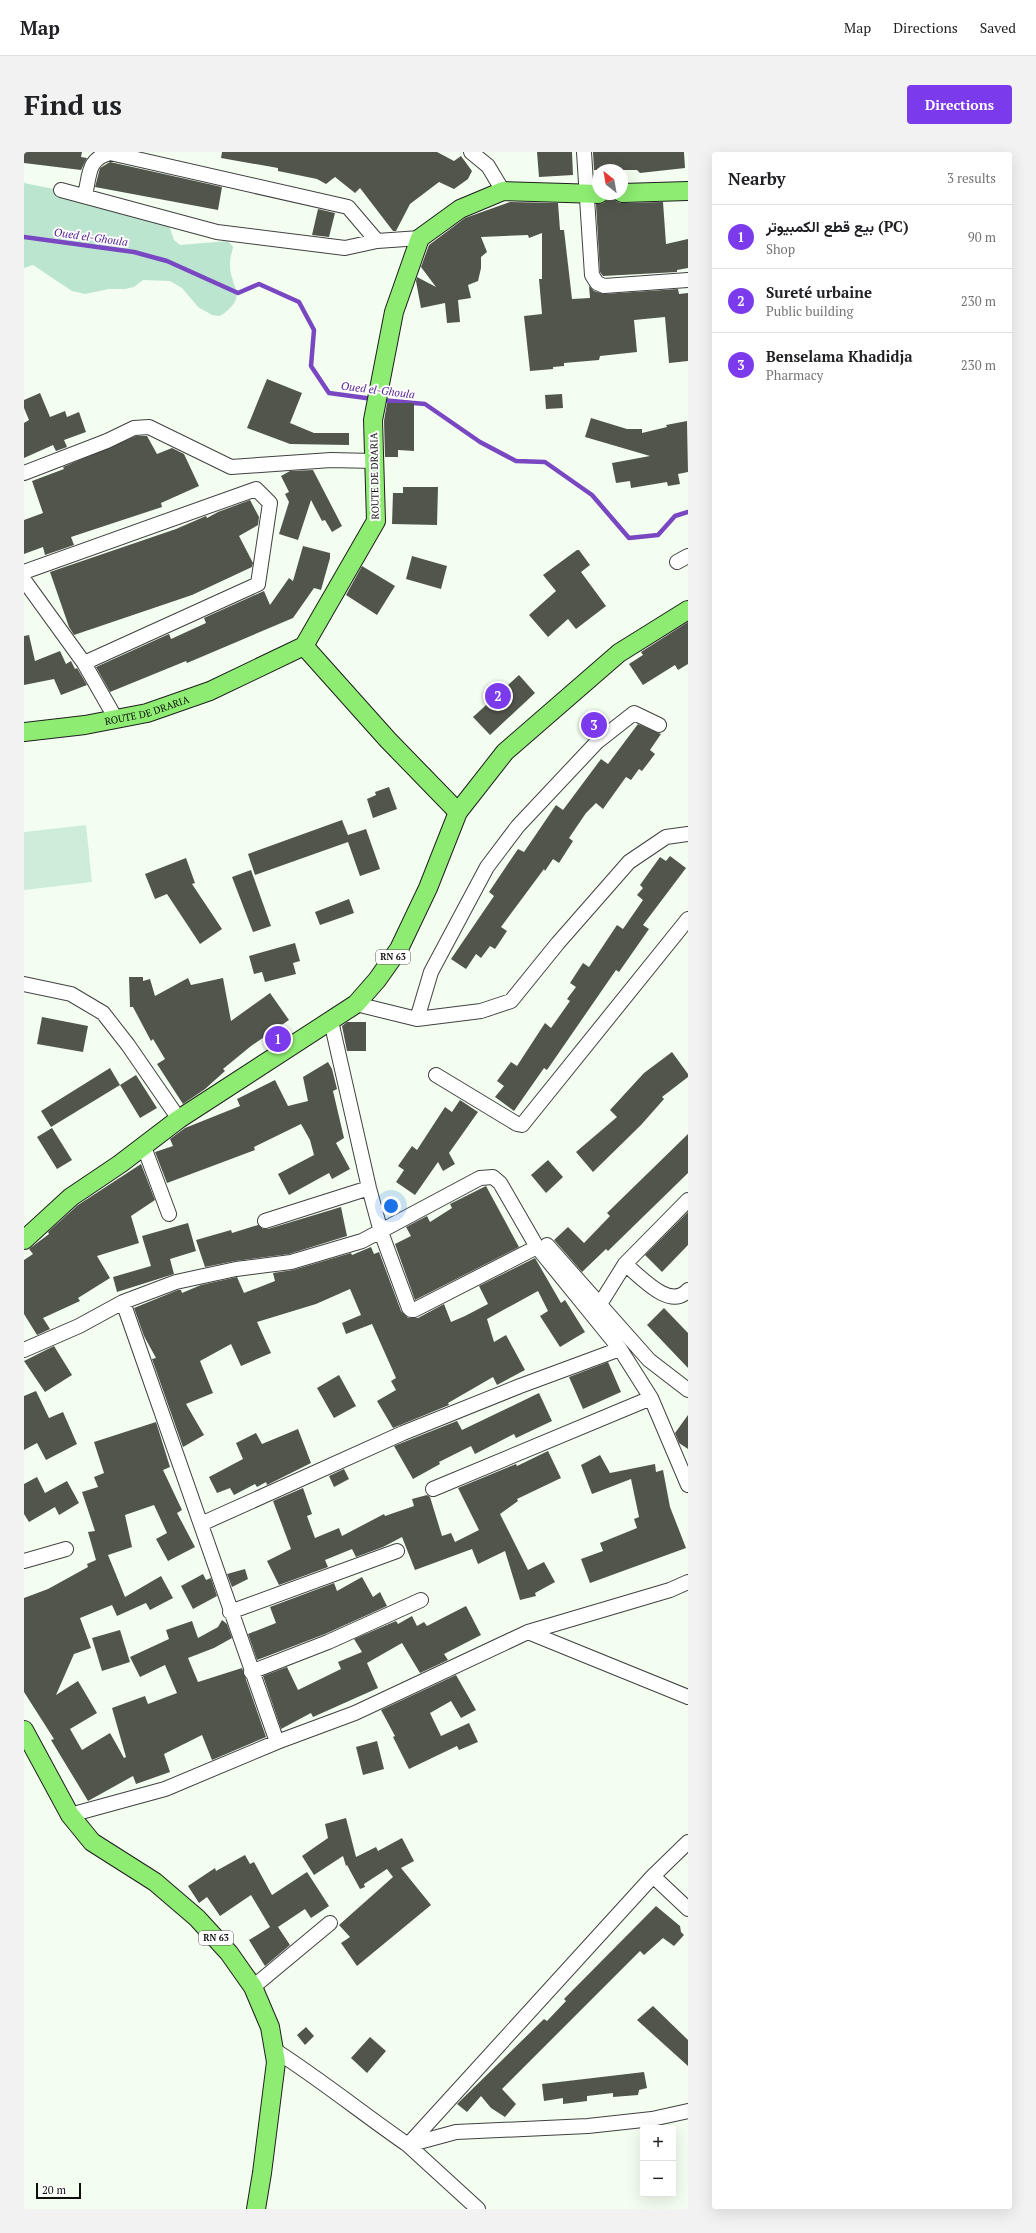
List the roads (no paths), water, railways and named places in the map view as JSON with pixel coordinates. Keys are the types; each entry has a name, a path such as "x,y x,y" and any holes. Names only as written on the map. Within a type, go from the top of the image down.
{"main road":[{"path":"420,238 460,209 503,191 592,194"},
{"path":"628,193 688,191"},
{"name":"ROUTE DE DRARIA","path":"24,732 147,714 210,691 304,646 376,521 373,420 394,312 420,238"},
{"name":"RN 63","path":"24,1240 71,1197 144,1146 179,1119 356,1004 377,980 399,949 428,888 458,812 505,752 619,653 688,610"},
{"path":"304,646 388,740 458,812"},
{"name":"RN 63","path":"24,1730 70,1815 92,1842 155,1882 197,1918 229,1953 253,1987 270,2027 276,2062 256,2209"}],"street":[{"path":"471,152 488,166 503,191"},
{"path":"584,152 592,189"},
{"path":"85,196 92,164 98,156 110,153 348,207 377,241"},
{"path":"61,190 218,232 345,248 377,241 420,238"},
{"path":"593,200 592,275 597,283 604,286 688,280"},
{"path":"24,473 107,441 134,428 149,427 231,467 331,460 374,461"},
{"path":"256,489 259,466"},
{"path":"24,572 256,489"},
{"path":"84,663 258,584 270,503 256,489"},
{"path":"26,586 84,663 116,719"},
{"path":"417,1019 431,972 460,915 487,866 518,826 597,742 634,713 659,725"},
{"path":"356,1004 417,1019 481,1011 512,1001 558,943 629,862 666,837 688,834"},
{"path":"436,1075 517,1124 522,1125 688,919"},
{"path":"24,984 71,994 103,1013 128,1045 179,1119"},
{"path":"331,1021 369,1188 381,1232 411,1310 537,1247"},
{"path":"144,1146 169,1214"},
{"path":"24,1350 78,1326 123,1302 176,1282 236,1269 290,1262 362,1241 480,1178 493,1177 500,1183 520,1215 537,1247 620,1350 651,1398 688,1485"},
{"path":"265,1221 369,1188"},
{"path":"600,1304 625,1264 688,1200"},
{"path":"520,1215 649,1360 688,1390"},
{"path":"625,1264 664,1295 674,1298 684,1294 688,1290"},
{"path":"123,1302 201,1524 230,1612 277,1742"},
{"path":"201,1524 403,1433 520,1386 620,1350"},
{"path":"433,1489 651,1398"},
{"path":"24,1561 66,1549"},
{"path":"230,1612 397,1551"},
{"path":"70,1815 166,1789 277,1742 355,1713 528,1632 670,1590 688,1582"},
{"path":"670,1590 688,1590"},
{"path":"252,1672 328,1642 421,1600"},
{"path":"528,1632 688,1697"},
{"path":"408,2145 652,1876 688,1842"},
{"path":"652,1876 688,1909"},
{"path":"253,1987 330,1923"},
{"path":"273,2049 302,2067 365,2115 408,2145 478,2209"},
{"path":"408,2145 456,2132 588,2126 652,2119 688,2111"}],"waterway":[{"name":"Oued el-Ghoula","path":"24,237 134,252 167,261 238,293 259,284 299,302 314,330 311,366 329,393 373,399"},
{"name":"Oued el-Ghoula","path":"381,400 425,404 480,442 516,461 545,462 592,495 629,538 658,535 675,516 688,512"}],"place":[{"name":"Sureté urbaine","path":"498,696"},
{"name":"Benselama Khadidja","path":"594,725"},
{"name":"بيع قطع الكمبيوتر (PC)","path":"278,1039"}]}
